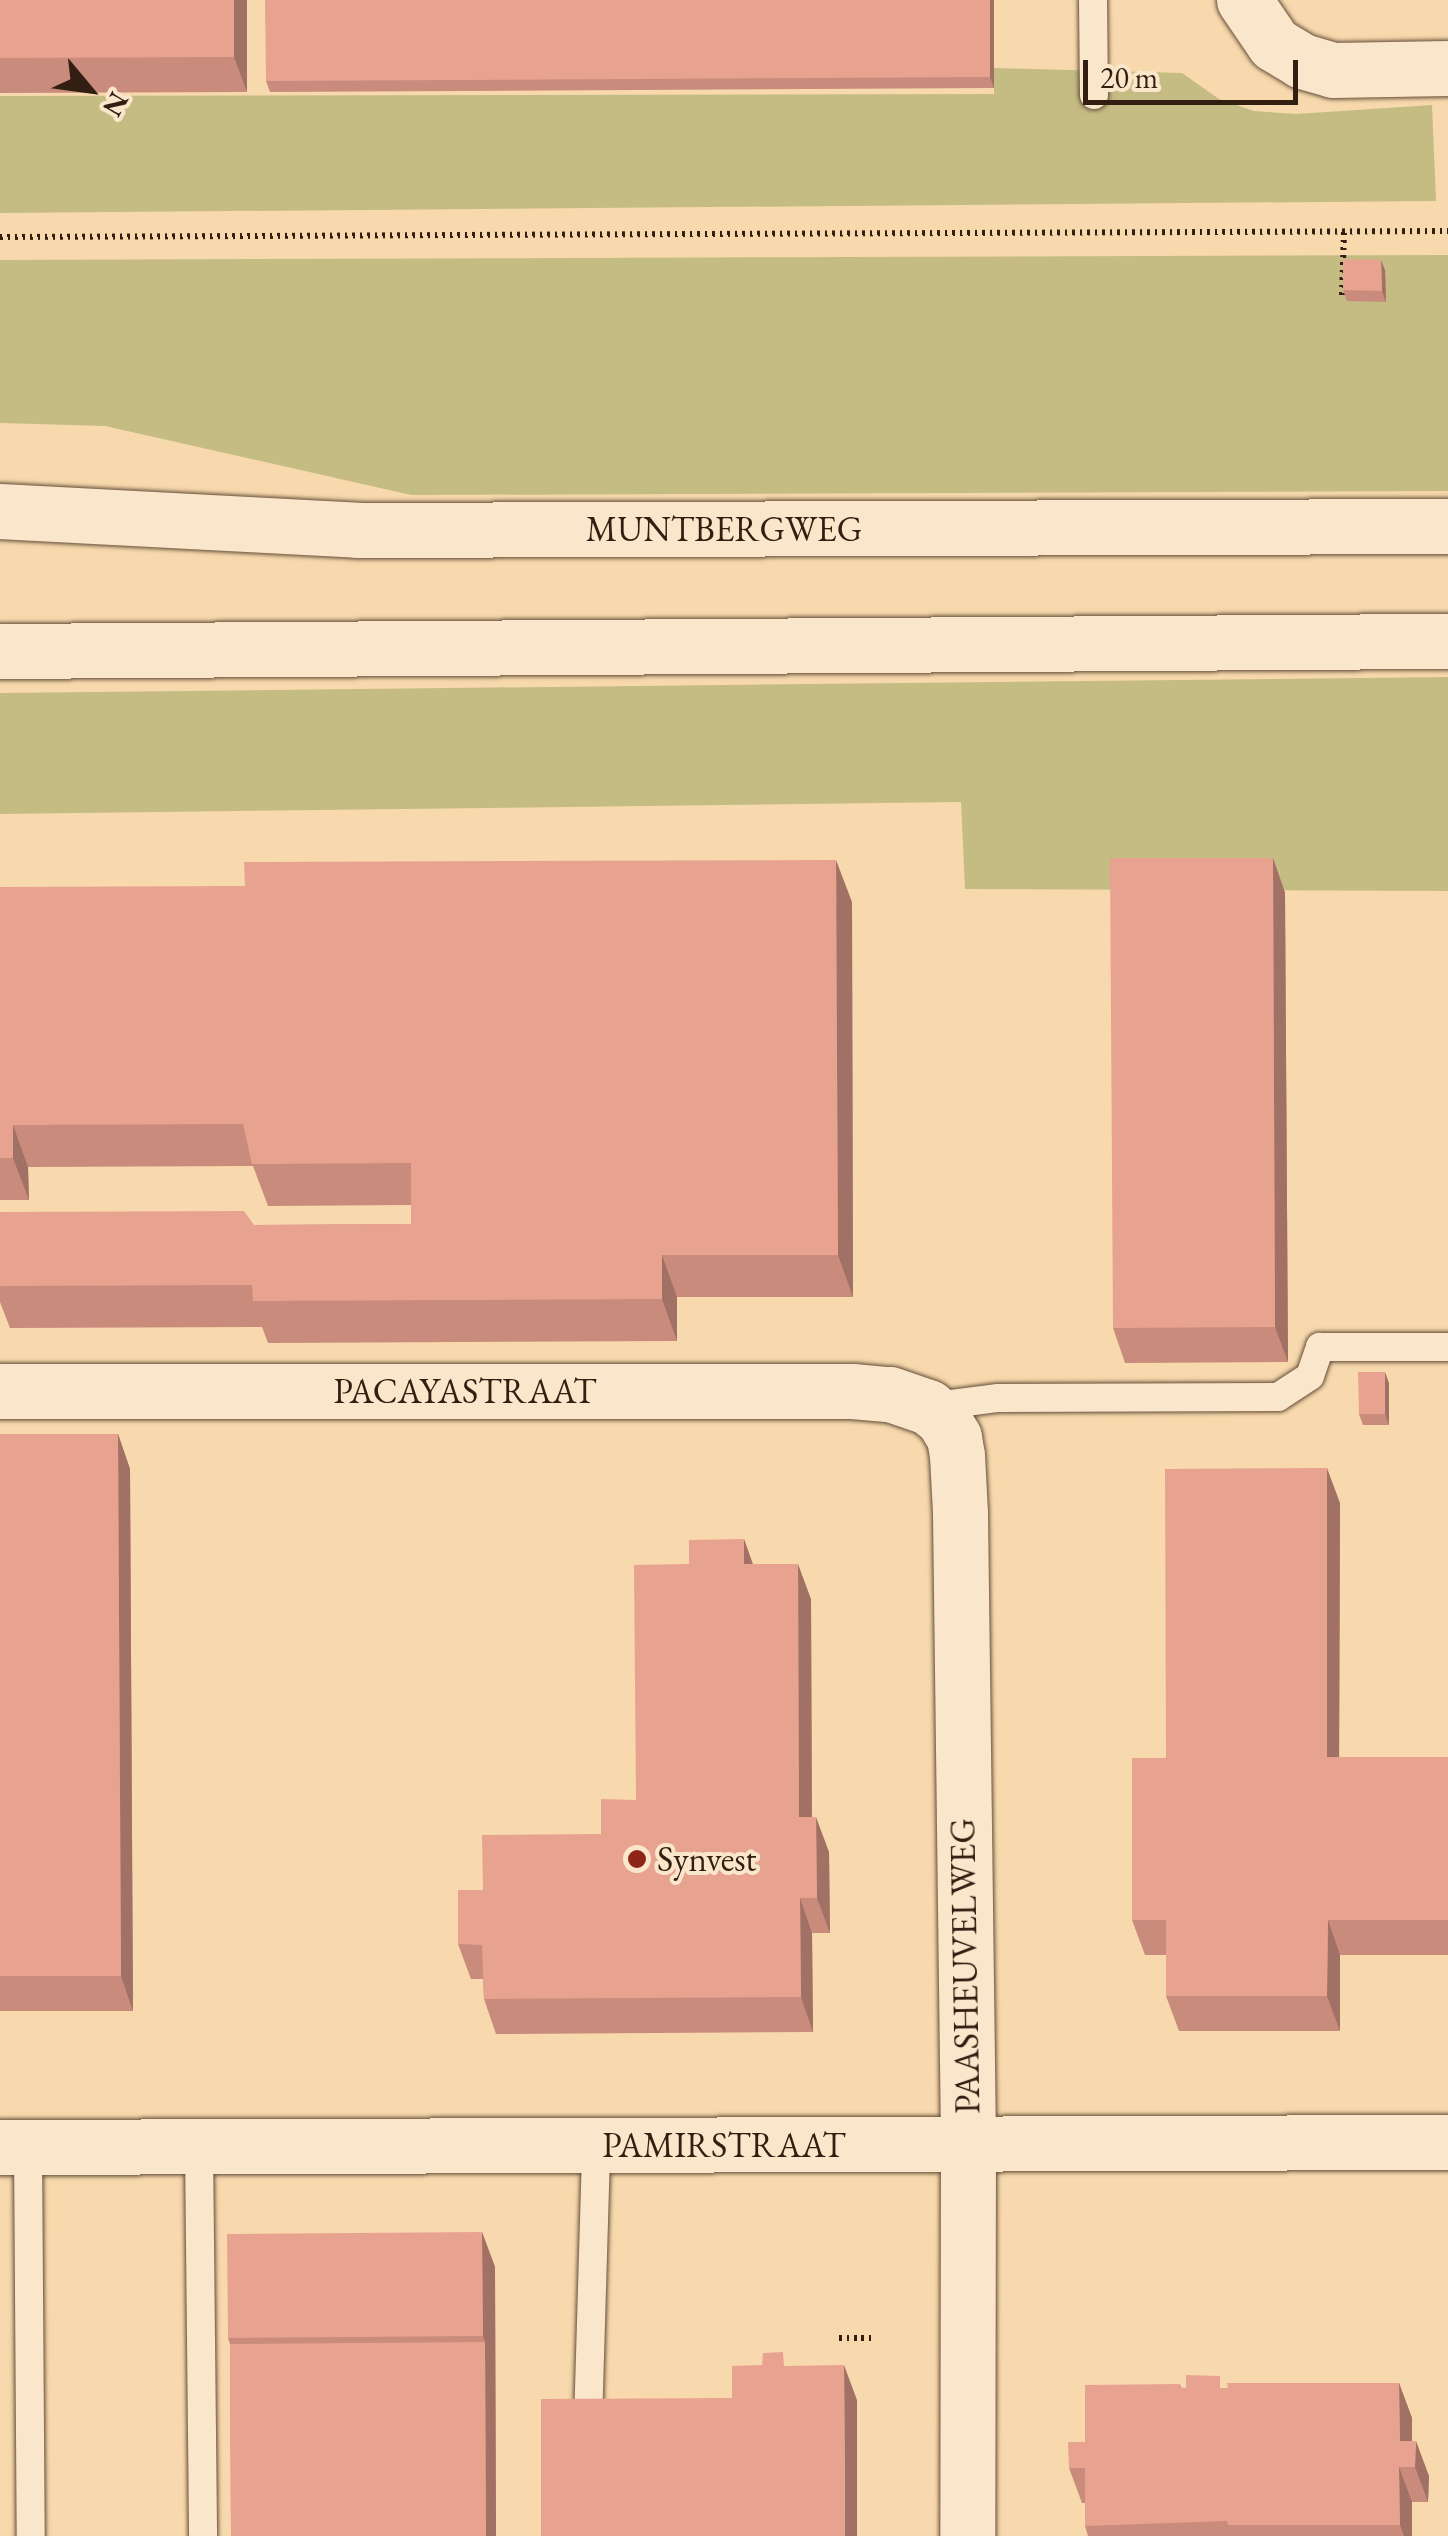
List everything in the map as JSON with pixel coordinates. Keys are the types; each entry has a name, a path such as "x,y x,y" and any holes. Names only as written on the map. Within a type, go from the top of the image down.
{"street":[{"path":"1244,0 1274,44 1302,60 1333,70 1448,68"},
{"name":"MUNTBERGWEG","path":"0,511 358,530 1448,526"},
{"path":"0,652 1448,641"},
{"name":"PACAYASTRAAT","path":"0,1391 852,1392 890,1394 928,1407"},
{"name":"PAASHEUVELWEG","path":"928,1407 954,1437 957,1455 968,2144 967,2536"},
{"name":"PAMIRSTRAAT","path":"14,2147 1448,2142"}],"lane":[{"path":"1093,0 1094,94"},
{"path":"928,1407 998,1398 1278,1397 1310,1376 1320,1347 1448,1347"},
{"path":"588,2423 596,2146"},
{"path":"14,2147 31,2536"},
{"path":"200,2147 203,2536"}],"path":[{"path":"0,237 1448,231"},
{"path":"1342,296 1344,232"},
{"path":"840,2338 874,2338"}],"shaded area":[{"path":"994,68 1182,73 1219,99 1254,111 1296,114 1432,105 1436,201 0,213 0,96 994,94"},
{"path":"1448,255 1448,491 411,495 105,426 0,423 0,260"},
{"path":"1448,677 1448,891 965,889 961,802 0,814 0,693"}],"building":[{"path":"0,0 234,0 234,57 0,58"},
{"path":"265,0 990,0 990,77 266,81"},
{"path":"1343,259 1381,260 1382,291 1343,290"},
{"path":"1110,858 1273,858 1275,1327 1113,1328"},
{"path":"836,860 838,1255 662,1255 662,1299 253,1301 252,1285 0,1286 0,1212 244,1211 254,1225 411,1224 411,1163 252,1164 243,1124 13,1125 13,1158 0,1158 0,887 245,886 244,862"},
{"path":"1358,1372 1385,1372 1385,1414 1359,1414"},
{"path":"0,1434 118,1434 121,1976 0,1976"},
{"path":"1327,1468 1327,1757 1448,1757 1448,1920 1328,1920 1327,1996 1166,1996 1166,1920 1132,1920 1132,1758 1166,1758 1165,1469"},
{"path":"744,1539 744,1564 798,1564 799,1817 816,1817 817,1898 800,1898 801,1997 484,1999 482,1945 458,1944 458,1890 483,1890 482,1835 601,1834 601,1799 636,1800 634,1565 689,1564 689,1540"},
{"path":"482,2232 483,2336 228,2338 227,2234"},
{"path":"485,2342 486,2536 231,2536 230,2344"},
{"path":"783,2352 784,2366 844,2365 845,2536 541,2536 541,2399 732,2398 732,2366 762,2365 763,2353"},
{"path":"1186,2375 1220,2376 1220,2388 1228,2388 1227,2383 1399,2383 1400,2441 1416,2441 1415,2467 1399,2467 1400,2525 1228,2525 1227,2521 1085,2526 1085,2468 1069,2468 1068,2442 1085,2442 1085,2385 1180,2384 1179,2387 1186,2388"}],"place":[{"name":"Synvest","path":"637,1859"}]}
